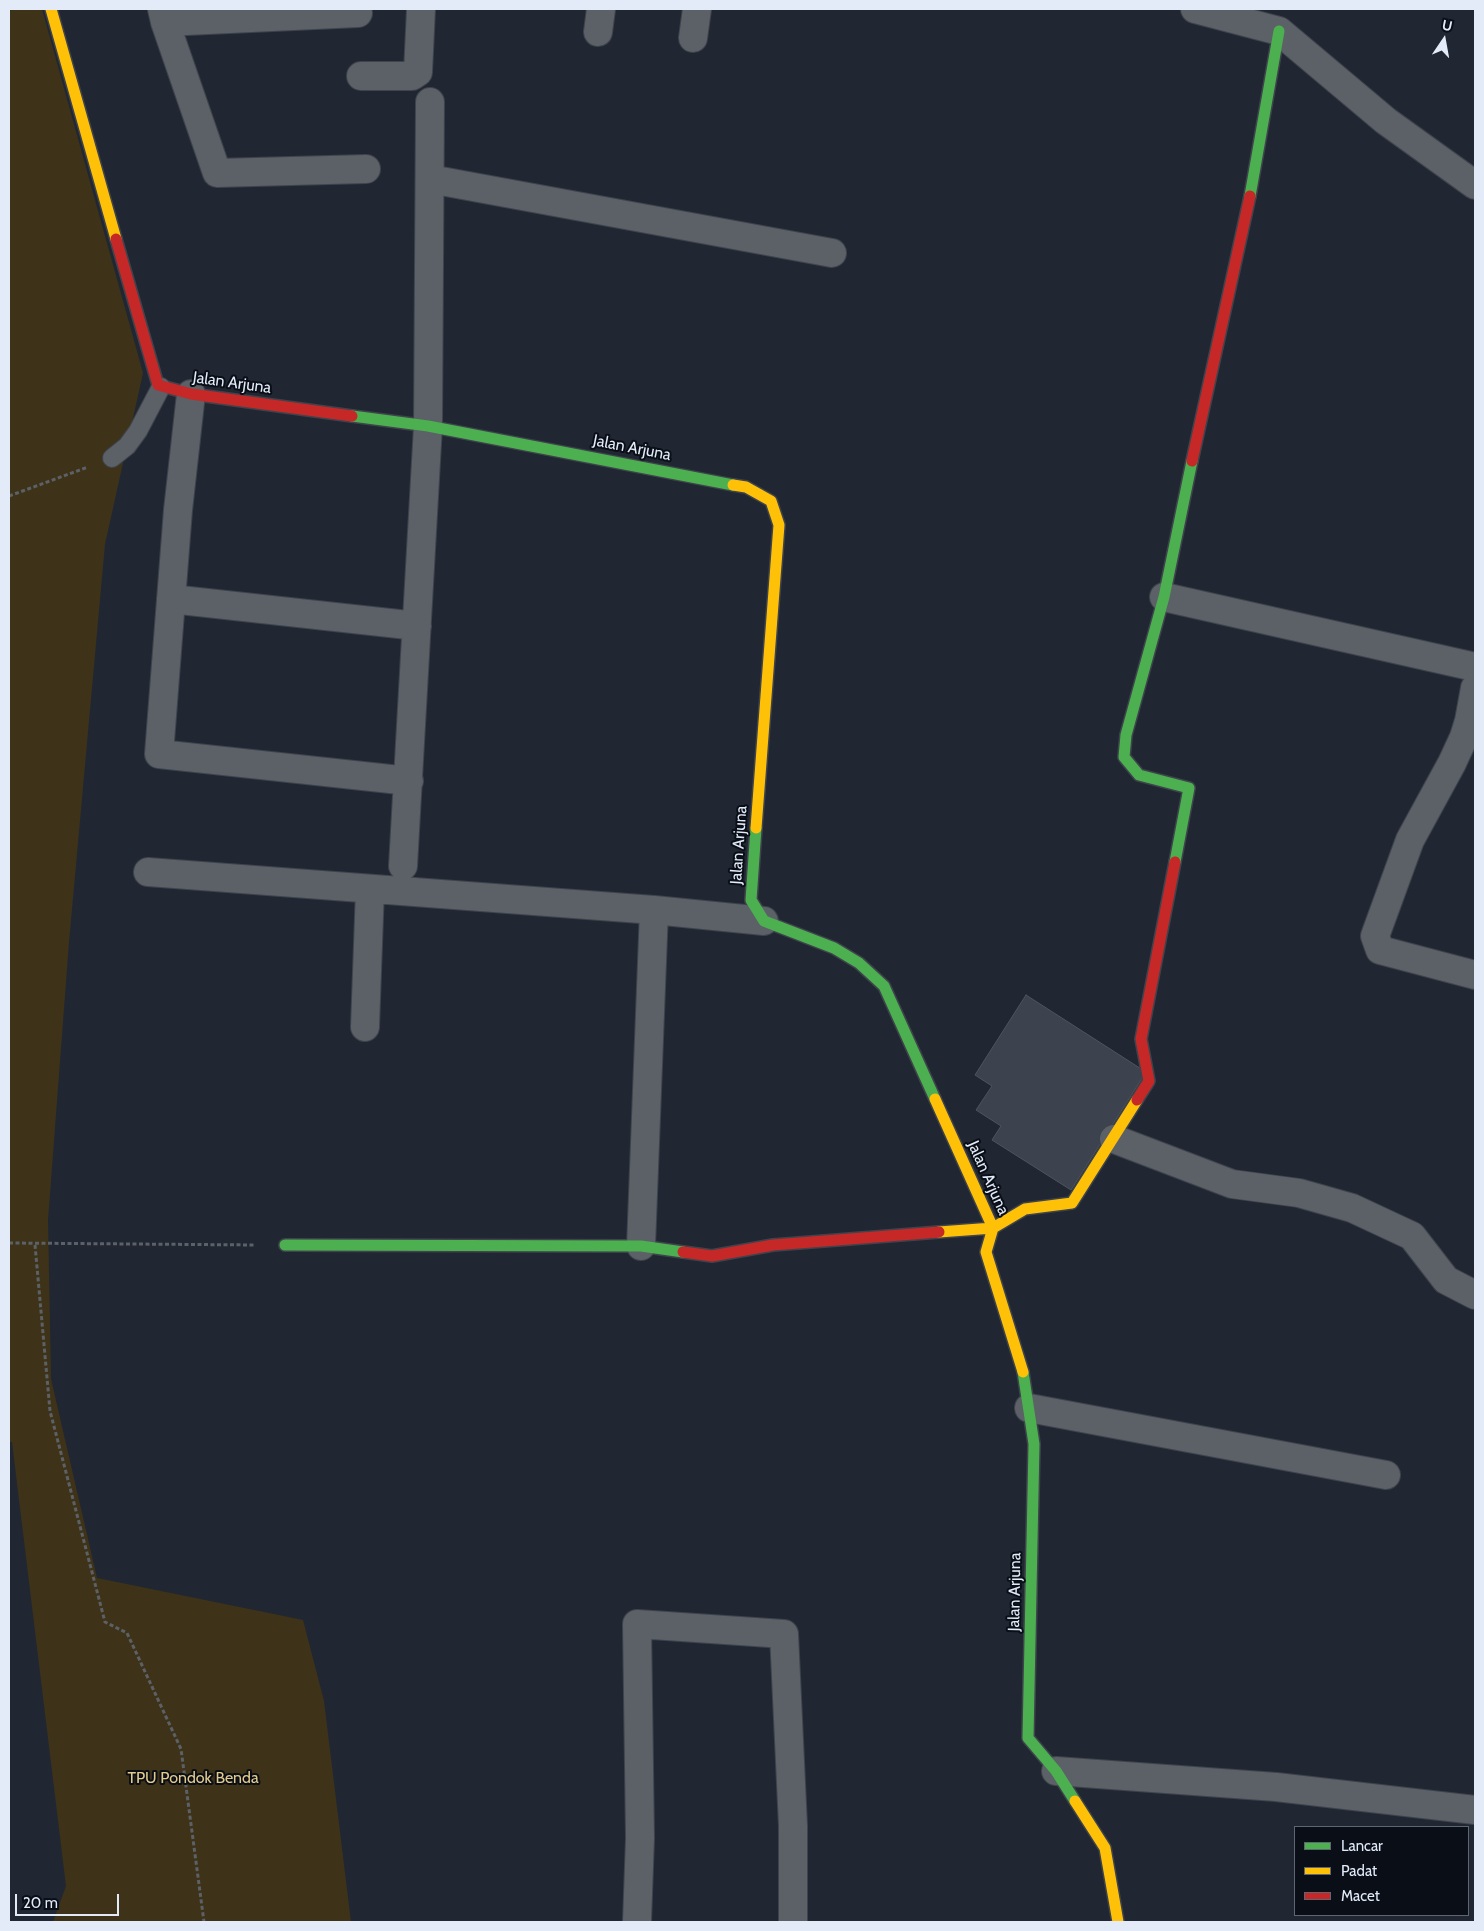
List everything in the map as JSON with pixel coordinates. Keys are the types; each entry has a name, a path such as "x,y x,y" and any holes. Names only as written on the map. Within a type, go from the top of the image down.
{"street":[{"path":"51,9 156,382 161,387"},
{"path":"361,76 412,76 418,72 421,9"},
{"path":"693,38 696,9"},
{"path":"1195,9 1279,31 1386,121 1475,185"},
{"path":"358,13 164,16 217,173 366,169"},
{"path":"285,1245 641,1246 712,1256 773,1245 993,1228 1025,1209 1072,1204 1149,1082 1141,1039 1189,788 1139,775 1124,756 1126,734 1164,597 1251,191 1279,31"},
{"path":"403,866 428,426 430,102"},
{"path":"430,179 832,254"},
{"name":"Jalan Arjuna","path":"161,387 190,394 428,426 746,487 771,501 779,525 751,900 764,922 834,948 859,963 884,986 993,1228 986,1252 1025,1380 1034,1444 1028,1738 1056,1771 1105,1848 1118,1922"},
{"path":"190,394 158,754 409,781"},
{"path":"1164,597 1475,668"},
{"path":"171,599 418,626"},
{"path":"1475,688 1464,737 1410,840 1376,936 1380,950 1475,975"},
{"path":"148,872 654,910 764,922"},
{"path":"365,1027 370,889"},
{"path":"641,1246 654,910"},
{"path":"1114,1139 1232,1184 1299,1192 1352,1208 1412,1236 1446,1280 1475,1295"},
{"path":"1029,1408 1386,1475"},
{"path":"637,1922 640,1838 637,1624 784,1634 793,1826 793,1922"},
{"path":"1056,1771 1276,1787 1475,1810"}],"lane":[{"path":"112,458 127,446 138,431 161,387"}],"path":[{"path":"9,496 112,458"},
{"path":"9,1243 36,1245 285,1245"},
{"path":"36,1245 50,1412 105,1622 127,1633 181,1749 204,1922"}],"green space":[{"name":"TPU Pondok Benda","path":"9,9 42,9 143,373 105,544 69,942 48,1220 51,1379 97,1578 303,1620 324,1701 351,1922 53,1922 66,1886 12,1442 9,1442"}],"building":[{"path":"1026,995 1146,1072 1071,1190 992,1140 1001,1126 976,1110 992,1086 975,1075"}],"traffic: fast":[{"path":"1250,196 1279,31"},
{"path":"352,416 428,426 733,485"},
{"path":"1175,862 1189,788 1139,775 1124,757 1126,735 1164,597 1192,461"},
{"path":"756,828 751,900 764,921 834,948 859,963 884,986 935,1099"},
{"path":"285,1245 641,1246 683,1252"},
{"path":"1023,1372 1034,1444 1028,1738 1056,1771 1075,1801"}],"traffic: slow":[{"path":"51,9 116,239"},
{"path":"733,485 746,487 771,501 779,525 756,828"},
{"path":"935,1099 993,1228 986,1252 1023,1372"},
{"path":"939,1232 993,1228 1025,1209 1072,1203 1137,1100"},
{"path":"1075,1801 1105,1848 1118,1922"}],"traffic: jam":[{"path":"1192,461 1250,196"},
{"path":"116,239 158,385 191,394 352,416"},
{"path":"1137,1100 1149,1081 1141,1039 1175,862"},
{"path":"683,1252 712,1256 773,1245 939,1232"}]}
